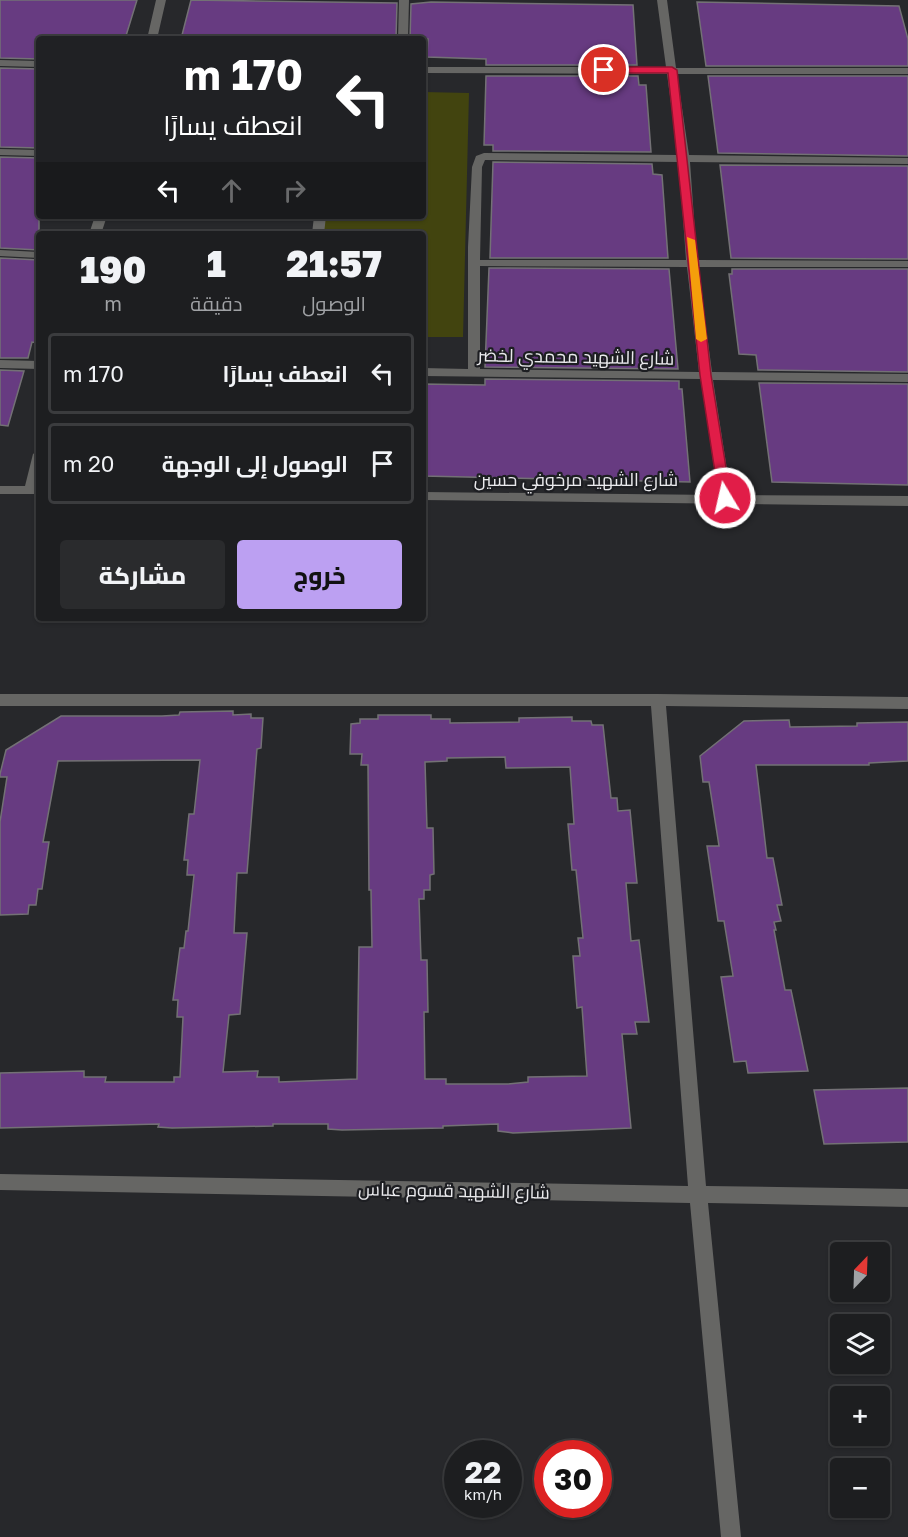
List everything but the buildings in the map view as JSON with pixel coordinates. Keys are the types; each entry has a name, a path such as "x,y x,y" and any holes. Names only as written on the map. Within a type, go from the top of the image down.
{"street":[{"path":"153,36 161,0"},
{"path":"403,36 404,0"},
{"path":"662,0 684,158 692,264 706,375 725,498"},
{"path":"0,63 36,64"},
{"path":"426,70 908,72"},
{"path":"0,152 36,153"},
{"path":"474,373 474,247 477,167 480,158 484,156 908,161"},
{"path":"0,254 36,255"},
{"path":"475,263 908,264"},
{"path":"0,364 36,365"},
{"name":"شارع الشهيد محمدي لخضر","path":"426,372 908,378"},
{"path":"0,490 34,490"},
{"name":"شارع الشهيد مرخوفي حسين","path":"426,496 908,501"},
{"path":"0,700 658,700 908,703"},
{"path":"658,700 698,1194 731,1537"},
{"name":"شارع الشهيد قسوم عباس","path":"0,1182 908,1198"}],"shaded area":[{"path":"426,92 469,93 463,337 426,337 426,231 322,231 324,219 426,219"}],"slow traffic":[{"path":"690,240 701,339"}],"route":[{"path":"604,70 672,70 684,158 692,264 725,498"}]}
